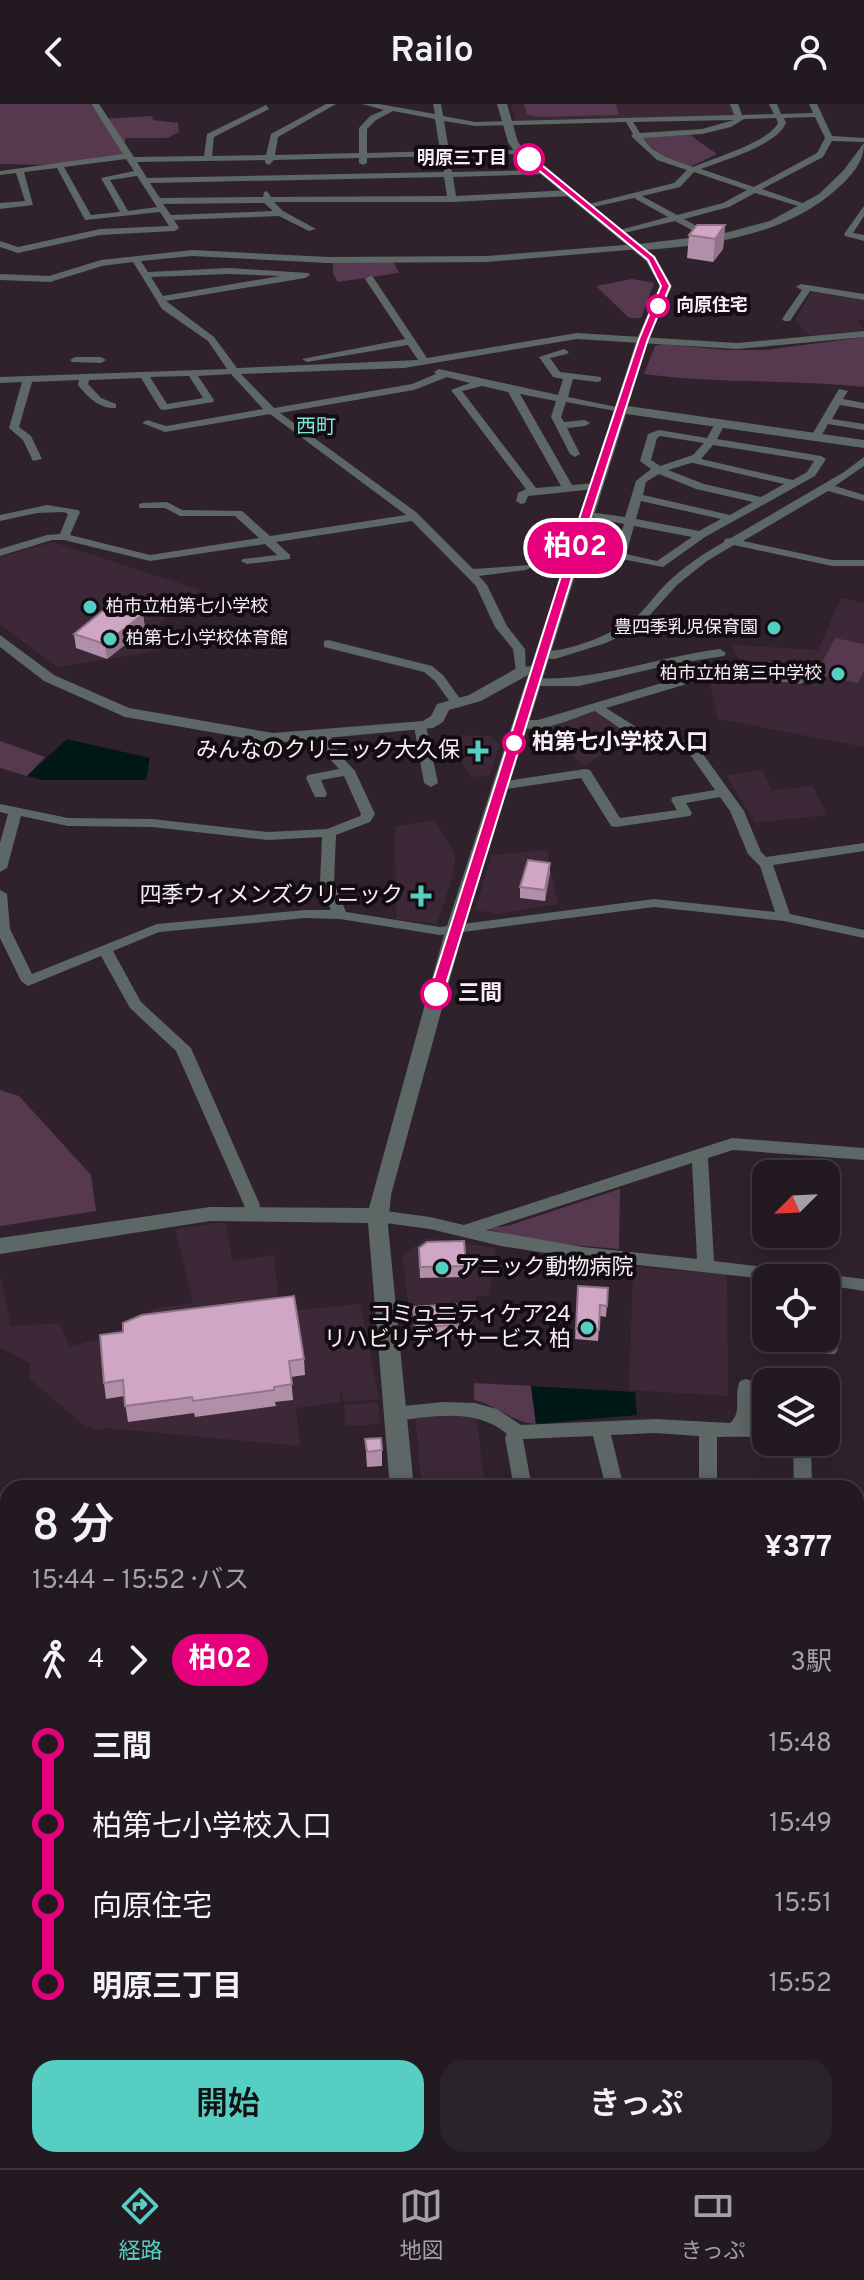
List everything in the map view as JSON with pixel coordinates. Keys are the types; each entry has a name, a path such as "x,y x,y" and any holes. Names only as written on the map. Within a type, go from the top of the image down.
{"street":[{"path":"0,244 18,250 100,232 175,228 95,104"},
{"path":"246,104 269,105"},
{"path":"312,229 280,213 267,201 270,156 274,136 332,104"},
{"path":"366,104 464,123 819,115"},
{"path":"437,104 452,199"},
{"path":"401,1480 378,1216 389,1165 454,930 520,724 533,669 643,339 666,286 657,265 520,152 502,104"},
{"path":"734,104 740,117"},
{"path":"588,207 677,185 692,170 765,140 779,130 779,117 773,104"},
{"path":"813,104 829,138"},
{"path":"208,158 210,136 269,105"},
{"path":"364,199 363,128 373,118 392,109"},
{"path":"635,136 717,129 740,117"},
{"path":"628,120 635,136 654,154 692,170 805,207"},
{"path":"0,277 50,279 101,263 192,253 328,260 487,259 717,241 771,224 805,207 845,176 864,143 829,138"},
{"path":"619,233 716,209 820,155 829,138"},
{"path":"0,173 131,158 520,152"},
{"path":"59,165 88,218 267,201 452,199 571,193"},
{"path":"0,206 30,203 19,170"},
{"path":"126,214 105,178 545,172"},
{"path":"636,196 717,241"},
{"path":"165,209 280,213"},
{"path":"864,209 848,234 864,238"},
{"path":"135,259 165,307 211,339 269,409 335,454 415,517 470,573 481,585 501,627 533,669 570,686 672,659 720,653"},
{"path":"146,275 229,271 305,275 160,299"},
{"path":"370,279 415,346 419,363"},
{"path":"787,319 805,287 864,297"},
{"path":"0,369 5,380 419,363 557,338 643,339 737,346 864,334"},
{"path":"268,368 341,354 415,346"},
{"path":"564,352 544,357 557,375 597,379"},
{"path":"75,360 101,360"},
{"path":"419,363 446,374 562,400 864,444"},
{"path":"145,374 146,381 164,407 209,400 191,372"},
{"path":"147,423 165,429 269,409 414,387 446,374"},
{"path":"84,376 83,385 97,400 112,406"},
{"path":"569,376 556,417 575,454"},
{"path":"28,379 14,428 27,438 37,459"},
{"path":"481,382 456,390 533,492"},
{"path":"512,390 568,488"},
{"path":"815,438 840,396 864,406"},
{"path":"826,421 864,427"},
{"path":"562,425 585,423"},
{"path":"693,460 710,442 720,424"},
{"path":"760,500 672,480 657,470 645,461 652,436 659,433 821,459 811,474 701,535 659,565 620,556 641,481 657,470 693,460 793,483"},
{"path":"0,640 49,678 125,712 257,737 420,726 437,719 443,707 486,693 551,656 602,640 635,624 673,583 729,541 848,474 864,460"},
{"path":"848,474 864,478"},
{"path":"521,501 523,493 595,486"},
{"path":"824,486 864,498"},
{"path":"637,497 730,518"},
{"path":"143,506 167,505 180,513 238,513 286,557 247,561"},
{"path":"0,518 46,508 70,510 74,512 64,537"},
{"path":"586,513 701,535"},
{"path":"0,553 51,537 64,537 150,558 415,517"},
{"path":"729,541 832,563 864,563"},
{"path":"470,573 526,567"},
{"path":"328,644 428,669 439,678 457,703"},
{"path":"520,724 539,724 706,674 737,672 801,680"},
{"path":"595,706 636,733 650,749 687,742 737,811 755,854 766,865 784,917"},
{"path":"420,726 431,783"},
{"path":"0,808 68,822 152,823 268,836 329,833 365,819 368,814 348,771 334,757 322,733"},
{"path":"320,794 313,778 348,771"},
{"path":"499,786 585,773 616,823 685,813 678,800 724,792"},
{"path":"0,868 16,810"},
{"path":"329,833 327,883 340,915"},
{"path":"766,865 773,858 864,847"},
{"path":"0,894 2,929 28,981 157,928 305,914 340,915 426,930 454,930 654,903 784,917 864,934"},
{"path":"105,950 135,1005 175,1039 191,1063 252,1205 252,1214"},
{"path":"467,1231 732,1144 864,1154"},
{"path":"700,1156 706,1264"},
{"path":"0,1246 194,1216 378,1216 583,1253 752,1270"},
{"path":"840,1281 864,1285"},
{"path":"741,1427 746,1419 746,1386"},
{"path":"394,1414 470,1408 487,1411 505,1420 517,1432 752,1429"},
{"path":"600,1429 613,1480"},
{"path":"708,1429 708,1480"},
{"path":"517,1432 514,1438 522,1480"},
{"path":"802,1456 803,1480"}],"shaded area":[{"path":"0,104 90,104 101,119 152,116 153,120 178,123 179,132 167,138 126,138 122,156 55,165 0,164"},
{"path":"511,104 731,104 737,115 516,121"},
{"path":"524,104 616,104 619,115 536,117 527,114"},
{"path":"690,135 717,154 690,167 664,158 640,137"},
{"path":"392,259 399,273 338,282 333,274 333,262"},
{"path":"632,279 654,283 641,318 629,318 596,286"},
{"path":"812,292 864,300 864,319 857,321 864,330 809,336 795,320"},
{"path":"864,337 864,387 644,374 655,346 661,344 766,350"},
{"name":"柏市立柏第七小学校","path":"52,542 201,590 160,623 158,651 57,667 0,624 0,557"},
{"name":"柏市立柏第三中学校","path":"841,598 864,603 864,747 718,719 708,677 740,675 810,686 811,673 741,663 732,645 818,650"},
{"path":"835,638 864,644 864,671 858,683 816,674"},
{"path":"593,709 633,733 585,766 535,729"},
{"name":"みんなのクリニック大久保","path":"455,735 489,736 500,745 489,776 471,777 459,757"},
{"path":"67,739 150,758 146,780 42,780 27,776"},
{"path":"0,741 45,757 27,776 0,768"},
{"path":"762,770 772,790 813,786 827,815 755,823 726,775"},
{"name":"四季ウィメンズクリニック","path":"435,820 455,855 454,872 437,924 396,919 395,827"},
{"path":"547,850 558,904 498,914 475,910 492,855"},
{"path":"0,1090 19,1096 91,1175 96,1211 0,1226"},
{"path":"620,1189 619,1249 535,1242 484,1228 507,1226"},
{"path":"226,1222 232,1261 274,1255 280,1312 360,1304 379,1399 344,1402 340,1388 341,1402 296,1408 300,1446 107,1428 98,1431 82,1424 30,1379 30,1363 0,1348 0,1274 11,1326 60,1323 69,1347 156,1324 151,1309 193,1303 175,1229"},
{"path":"427,1238 496,1248 489,1296 476,1296 471,1339 413,1342 402,1255"},
{"path":"633,1267 727,1274 728,1396 629,1390"},
{"path":"474,1383 531,1386 536,1424 520,1421 474,1400"},
{"path":"531,1386 635,1392 637,1415 536,1424"},
{"path":"378,1402 380,1424 346,1426 344,1405"},
{"path":"476,1414 484,1480 421,1480 415,1416"}],"building":[{"path":"697,225 725,225 715,239 689,235"},
{"path":"111,604 143,614 105,644 74,634"},
{"path":"528,860 550,863 545,890 520,887"},
{"path":"464,1241 466,1266 420,1267 419,1248 427,1242"},
{"name":"コミュニティケア24 リハビリデイサービス 柏","path":"578,1286 608,1288 607,1306 600,1305 599,1330 576,1329"},
{"path":"294,1296 304,1359 289,1361 292,1384 274,1387 274,1390 193,1401 192,1397 125,1406 123,1380 104,1383 100,1335 123,1332 123,1323 142,1315"},
{"path":"456,1304 458,1325 415,1327 413,1307"},
{"path":"381,1438 382,1450 367,1452 365,1439"}],"bus line":[{"name":"柏02","path":"436,994 586,513 643,339 666,286 661,271 651,259 529,159"}],"place":[{"name":"明原三丁目","path":"529,159"},
{"name":"向原住宅","path":"658,306"},
{"name":"柏市立柏第七小学校","path":"90,607"},
{"name":"豊四季乳児保育園","path":"774,628"},
{"name":"柏第七小学校体育館","path":"110,639"},
{"name":"柏市立柏第三中学校","path":"838,674"},
{"name":"柏第七小学校入口","path":"514,743"},
{"name":"みんなのクリニック大久保","path":"478,751"},
{"name":"四季ウィメンズクリニック","path":"421,896"},
{"name":"三間","path":"436,994"},
{"name":"アニック動物病院","path":"442,1268"},
{"name":"コミュニティケア24 リハビリデイサービス 柏","path":"587,1328"}],"district":[{"name":"西町","path":"316,428"}]}
